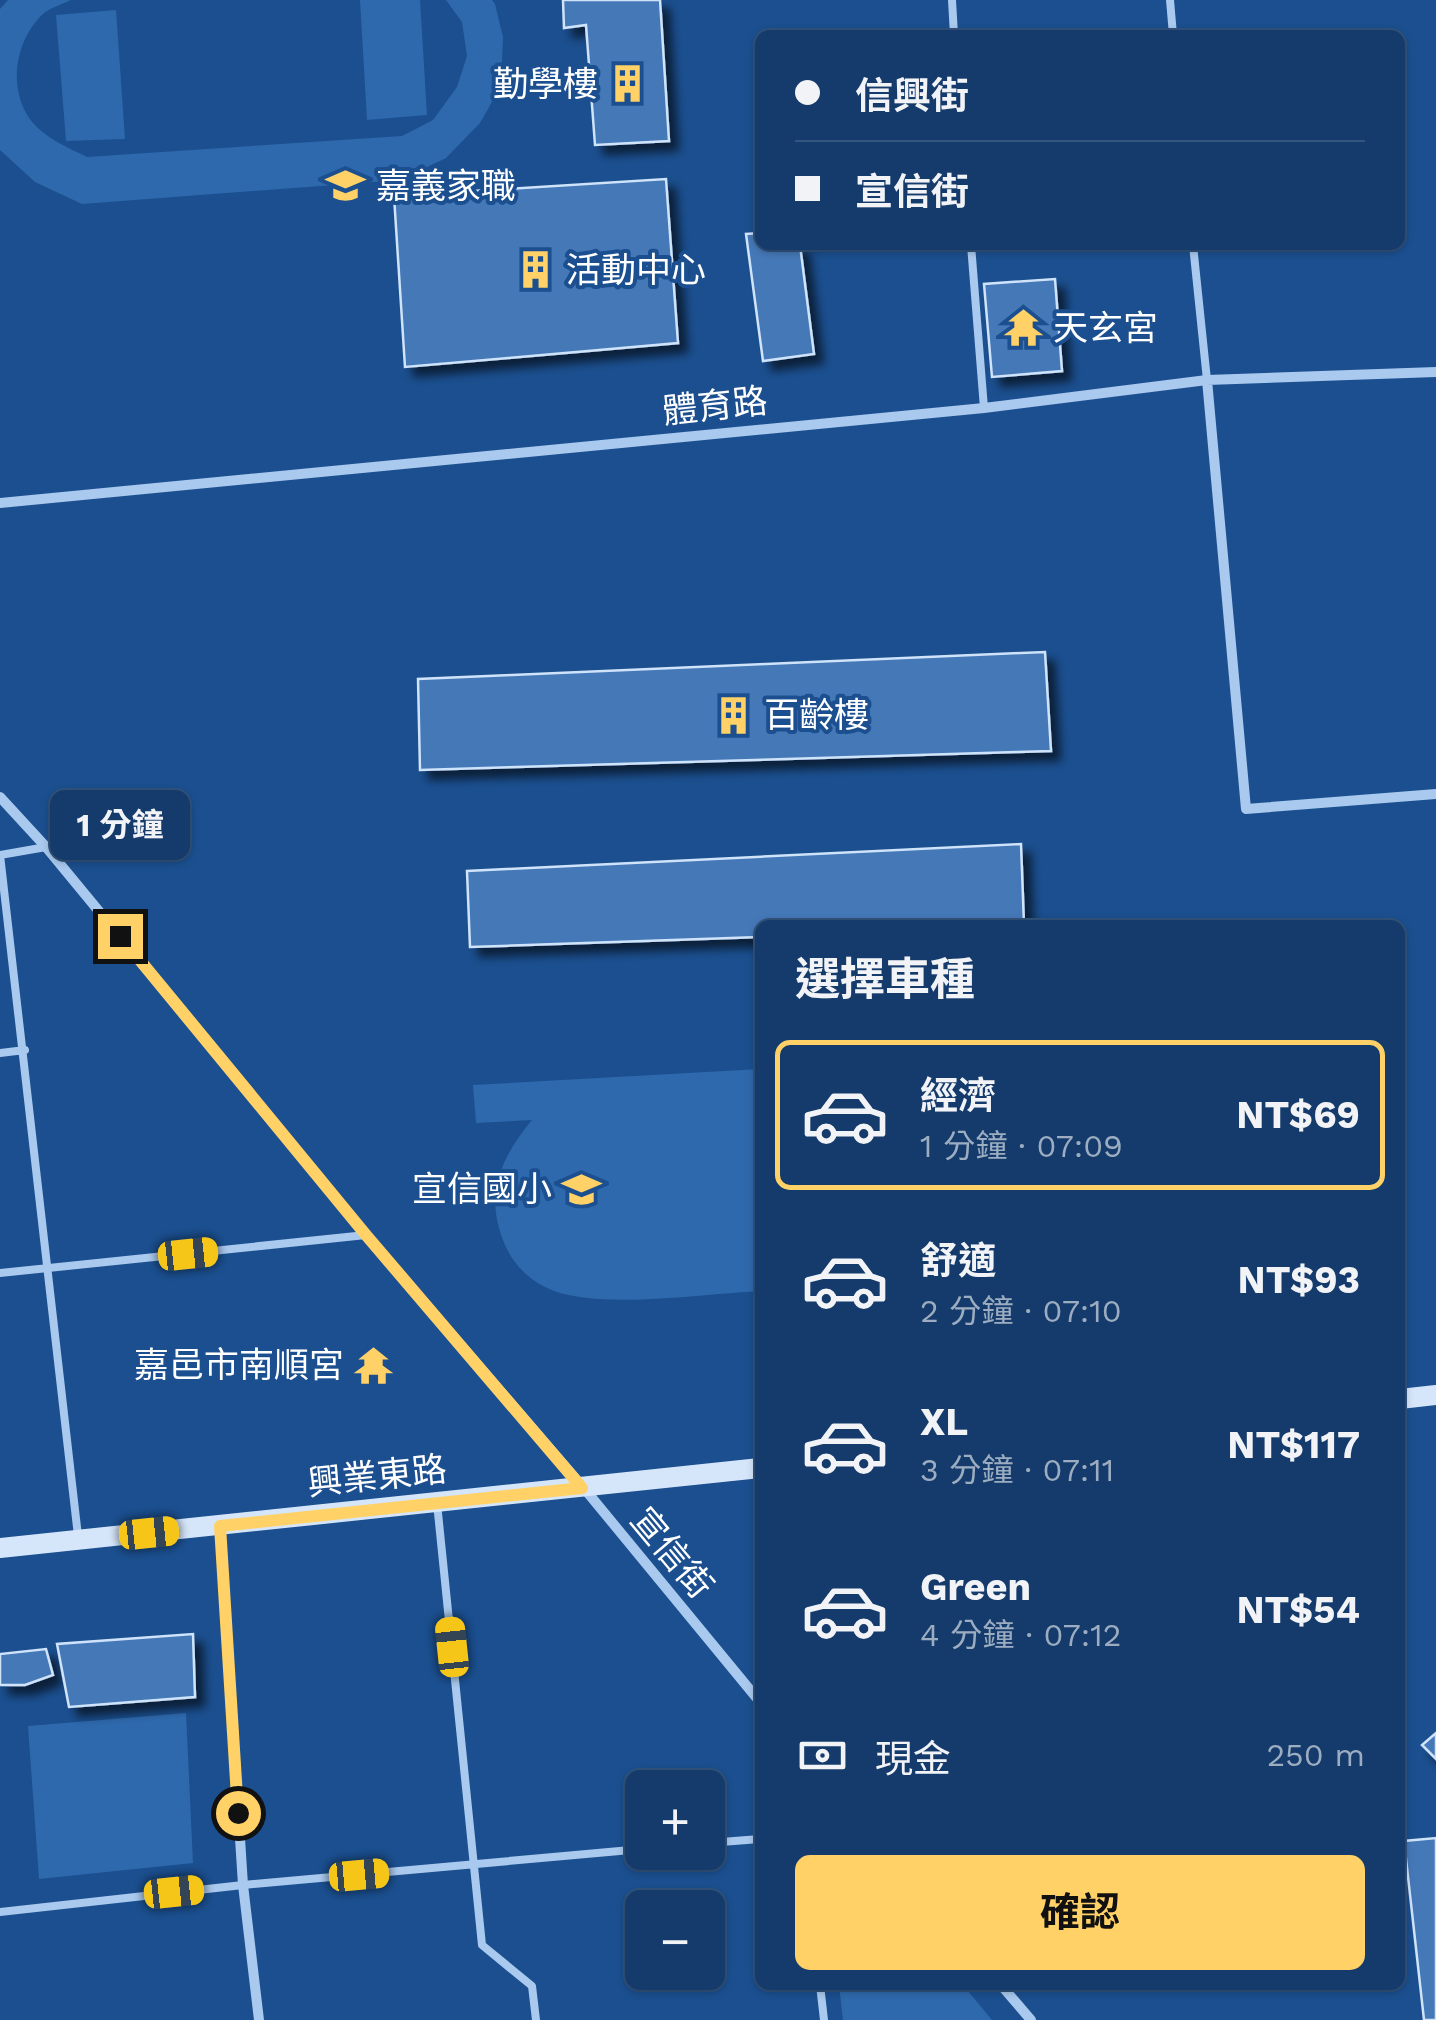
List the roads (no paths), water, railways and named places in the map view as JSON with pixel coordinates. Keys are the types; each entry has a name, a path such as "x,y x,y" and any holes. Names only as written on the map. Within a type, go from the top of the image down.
{"street":[{"name":"體育路","path":"0,503 984,408 1206,380 1436,372"},
{"path":"1206,380 1246,809 1436,794"},
{"name":"宣信街","path":"0,797 46,847 366,1235 755,1696"},
{"path":"1405,1398 1436,1395"},
{"name":"興業東路","path":"0,1548 755,1469"},
{"path":"220,1526 243,1885 259,2020"},
{"path":"1005,1990 1031,2020"}],"lane":[{"path":"952,0 954,30"},
{"path":"1170,0 1173,30"},
{"path":"971,250 984,408"},
{"path":"1194,250 1206,380"},
{"path":"46,847 0,854 78,1540"},
{"path":"0,1052 25,1050"},
{"path":"0,1273 366,1235"},
{"path":"437,1502 482,1945 532,1986 536,2020"},
{"path":"725,1842 755,1839"},
{"path":"0,1912 243,1885 625,1851"},
{"path":"821,1990 824,2020"}],"place":[{"name":"勤學樓","path":"628,84"},
{"name":"嘉義家職","path":"346,186"},
{"name":"活動中心","path":"536,270"},
{"name":"天玄宮","path":"1023,328"},
{"name":"百齡樓","path":"734,715"},
{"name":"宣信國小","path":"582,1189"},
{"name":"嘉邑市南順宮","path":"374,1365"}]}
